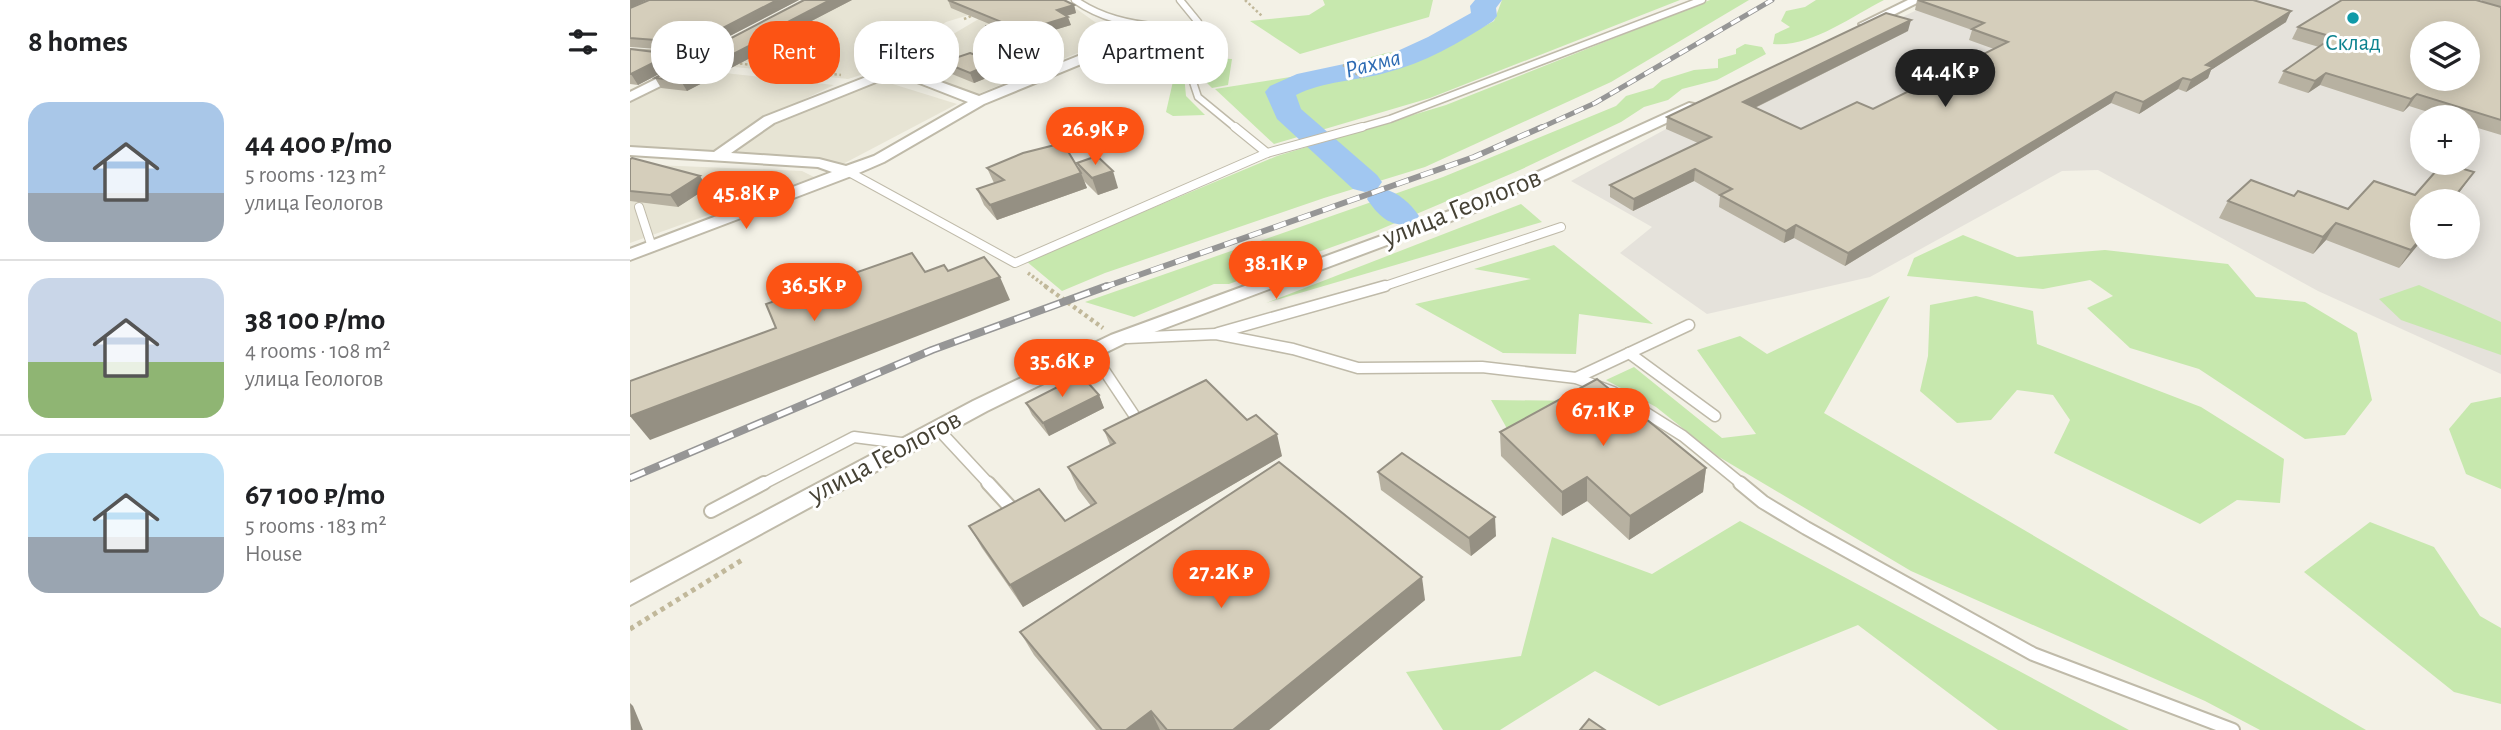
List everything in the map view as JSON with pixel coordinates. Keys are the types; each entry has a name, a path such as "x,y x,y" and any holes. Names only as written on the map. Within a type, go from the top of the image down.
{"street":[{"path":"1854,30 1917,0"},
{"path":"630,54 651,55"},
{"path":"630,255 879,159 979,101 1078,61"},
{"path":"630,97 655,84"},
{"path":"716,157 769,120 854,84"},
{"path":"934,84 979,101"},
{"name":"улица Геологов","path":"630,595 938,429 1118,339 1469,209 1702,101"},
{"path":"630,151 819,163 849,172"}],"lane":[{"path":"1075,0 1087,10 1129,21"},
{"path":"1181,0 1198,22 1202,38 1193,82 1198,97 1267,153"},
{"path":"849,172 1015,263 1267,153 1390,119 1702,0"},
{"path":"639,207 652,247"},
{"path":"1118,339 1216,334 1416,277 1561,227"},
{"path":"1576,378 1689,325"},
{"path":"1216,334 1293,349 1358,368 1482,367 1576,378 1613,392 1683,436 1763,502 2033,654 2233,730"},
{"path":"1092,352 1134,415"},
{"path":"1629,353 1715,416"},
{"path":"938,429 1010,507"},
{"path":"711,511 854,437 910,444"}],"path":[{"path":"1245,0 1264,18"},
{"path":"964,19 982,12"},
{"path":"734,60 844,75 854,79"},
{"path":"1343,65 1364,79"},
{"path":"1015,263 1118,339"}],"shaded area":[{"path":"821,0 1018,0 949,21 854,21 854,77 848,79 840,78 840,21 780,21"},
{"path":"1064,0 1094,21 1078,21 1078,53 1064,59 1064,21 975,21 982,17"},
{"path":"1938,0 2438,0 2501,23 2501,374 2318,291 2098,170 2062,171 1870,277 1707,314 1620,253 1652,227 1571,181 1666,129"},
{"path":"973,22 973,84 1002,84 971,97 934,84 959,84 959,31"},
{"path":"748,37 748,68 734,67 734,44"},
{"path":"734,74 748,76 748,84 834,85 771,115 709,154 630,151 630,98 658,84 734,84"},
{"path":"893,84 957,104 843,164 726,154 781,120 856,85"},
{"path":"630,164 802,171 814,177 630,243"}],"green space":[{"path":"1323,0 1433,0 1429,17 1300,54 1250,21 1309,15 1325,5"},
{"path":"1502,0 1680,0 1430,98 1274,144 1215,89 1309,74 1386,53 1444,47 1494,21"},
{"path":"1710,0 1749,0 1611,82 1425,167 1324,198 1105,273 1062,291 1026,261 1277,156 1446,105"},
{"path":"1816,0 1884,0 1816,36 1787,44 1773,44 1775,34 1790,27 1781,21 1786,11 1805,7"},
{"path":"1745,44 1762,47 1766,54 1717,80 1682,89 1668,100 1644,107 1621,122 1520,170 1374,232 1229,284 1214,284 1134,317 1085,302 1443,177 1616,106 1626,96 1653,88 1662,80 1694,70 1718,68 1718,59 1736,54 1736,49"},
{"path":"1228,59 1232,59 1228,85 1212,88 1208,84 1228,84"},
{"path":"1172,84 1185,84 1186,96 1205,115 1173,116 1166,112"},
{"path":"1521,204 1542,222 1266,303"},
{"path":"1963,235 2017,257 2105,250 2228,264 2256,297 2305,302 2357,333 2372,400 2345,435 2305,439 2199,369 2130,348 2087,308 2113,296 2090,280 2043,289 1907,276 1914,258"},
{"path":"1554,245 1653,324 1579,314 1576,354 1503,353 1415,304 1531,279 1474,269"},
{"path":"2419,285 2501,322 2501,355 2401,320 2379,299"},
{"path":"1890,296 1824,413 2366,730 2260,730 2205,701 1911,571 1719,457 1656,407 1606,380 1634,367 1722,438 1756,434 1697,350 1740,336 1767,354"},
{"path":"1976,296 2033,311 2037,344 2201,407 2284,459 2280,503 2237,500 2200,524 2054,453 2070,420 2053,395 2017,390 1991,420 1957,423 1920,391 1928,356 1930,305"},
{"path":"2501,397 2501,489 2466,474 2449,429 2471,403"},
{"path":"1491,400 1583,401 1510,434"},
{"path":"1740,521 2129,730 1998,730 1858,625 1659,706 1595,671 1500,730 1443,730 1406,672 1521,656 1552,537 1652,574"},
{"path":"2370,522 2434,547 2480,616 2501,628 2501,704 2454,692 2304,572"}],"building":[{"path":"649,0 777,0 734,22 651,21 651,40 630,38 630,8"},
{"path":"804,0 830,0 790,21 764,21"},
{"path":"948,0 1064,0 1074,5 1057,10 1068,17 1055,21 999,21"},
{"path":"1918,0 2253,0 2291,11 2206,65 2213,67 2191,80 2183,78 2143,102 2116,92 1848,253 1796,225 1786,231 1720,195 1732,189 1695,169 1634,199 1610,185 1711,137 1667,117 1886,13 1911,20 1743,102 1801,129 1857,102 1873,109 2008,42 1972,29 1984,23"},
{"path":"2342,0 2476,0 2501,7 2501,120 2480,114 2480,105 2453,105 2417,94 2411,99 2326,73 2315,81 2284,71 2333,37 2298,27"},
{"path":"748,29 748,46 734,54 734,37"},
{"path":"630,49 651,52 651,64 630,74"},
{"path":"973,54 973,72 959,69 959,57"},
{"path":"1063,143 1081,173 990,205 977,189 1004,180 987,168 1023,153"},
{"path":"1097,156 1113,171 1092,178 1077,163"},
{"path":"632,158 700,176 670,195 630,191"},
{"path":"2432,175 2472,175 2461,189 2420,189"},
{"path":"2251,180 2294,196 2298,191 2348,209 2374,181 2410,193 2410,250 2336,223 2323,237 2228,201"},
{"path":"912,253 925,272 944,265 948,271 984,257 1000,277 630,416 630,381 776,328 766,304"},
{"path":"1081,375 1099,395 1043,423 1026,403"},
{"path":"1597,379 1706,468 1630,516 1587,477 1562,492 1500,432"},
{"path":"1206,380 1247,420 1256,415 1277,434 1010,585 969,526 1039,489 1065,521 1096,503 1068,467 1115,443 1104,430"},
{"path":"1402,453 1495,517 1469,538 1378,472"},
{"path":"1279,462 1422,577 1233,730 1167,730 1151,711 1126,730 1102,730 1020,632"},
{"path":"1589,719 1605,730 1580,730"}],"waterway":[{"name":"Рахма","path":"1365,182 1288,113 1280,92 1307,80 1374,68 1414,55 1484,16 1483,6 1490,0"},
{"name":"Рахма","path":"1384,199 1402,216"}],"railway":[{"path":"1538,129 1595,103 1772,0"},
{"path":"1102,288 1474,157 1542,127"},
{"path":"630,478 932,350 1107,286"}],"place":[{"name":"Склад","path":"2353,18"}]}
